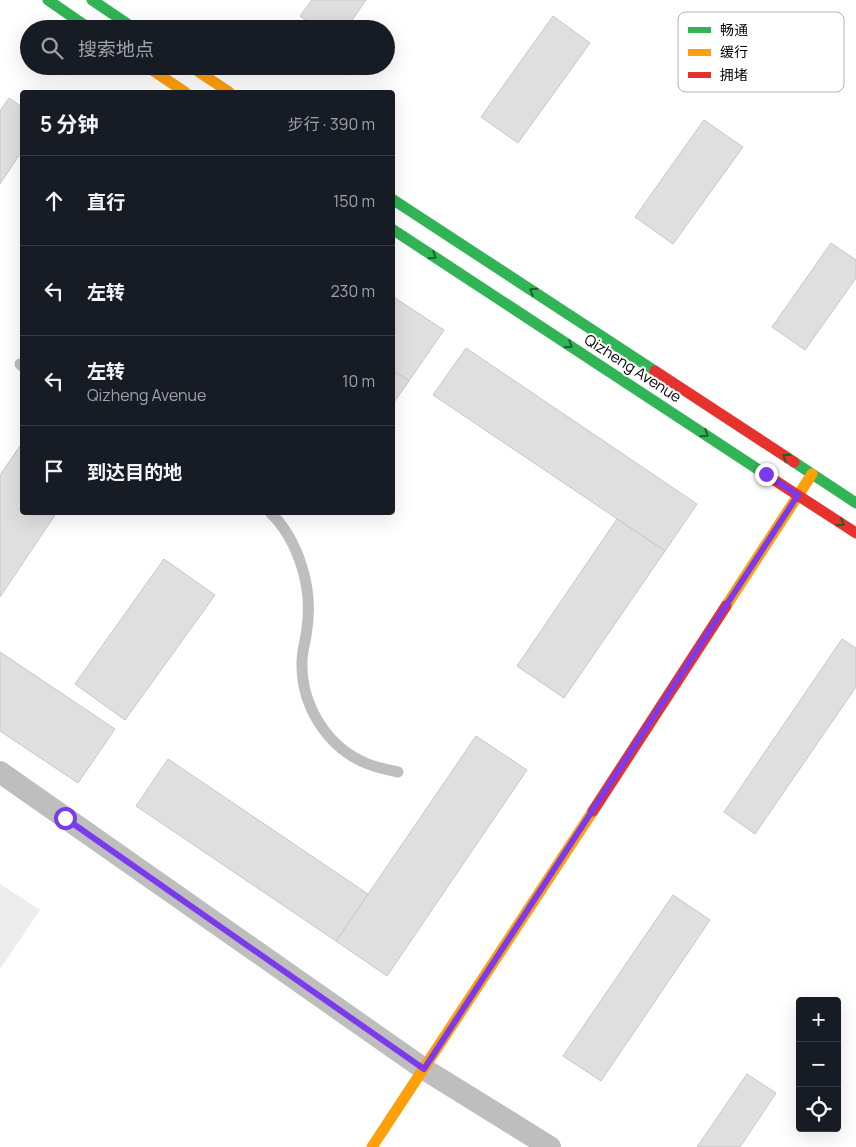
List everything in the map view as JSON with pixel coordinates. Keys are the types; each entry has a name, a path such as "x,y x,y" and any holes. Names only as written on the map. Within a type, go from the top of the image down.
{"street":[{"path":"48,0 77,20"},
{"path":"92,0 122,20"},
{"path":"160,75 182,90"},
{"path":"204,75 227,90"},
{"name":"Qizheng Avenue","path":"395,201 856,503"},
{"name":"Qizheng Avenue","path":"395,231 856,533"},
{"path":"372,1147 812,474"},
{"path":"0,772 424,1069 550,1147"}],"lane":[{"path":"272,515 294,547 305,579 308,595 308,612 307,629 303,644 302,677 310,708 323,728 339,746 352,756 382,769 398,772"}],"shaded area":[{"path":"0,884 40,910 0,969"}],"building":[{"path":"312,0 366,0 352,20 305,20 300,16"},
{"path":"553,16 590,43 518,143 481,117"},
{"path":"9,98 20,106 20,154 0,184 0,111"},
{"path":"704,120 743,147 673,244 635,217"},
{"path":"831,243 856,260 856,278 805,350 772,327"},
{"path":"395,298 444,330 409,381 395,372"},
{"path":"466,348 697,504 665,551 433,395"},
{"path":"395,372 409,381 395,401"},
{"path":"20,446 20,515 55,515 0,597 0,475"},
{"path":"617,519 665,551 564,698 517,666"},
{"path":"164,559 215,595 125,720 75,684"},
{"path":"842,639 856,648 856,687 755,834 724,812"},
{"path":"0,652 115,729 78,783 0,731"},
{"path":"476,736 527,770 387,976 336,941"},
{"path":"168,759 368,894 336,941 136,806"},
{"path":"673,895 710,920 601,1081 563,1056"},
{"path":"747,1074 776,1093 740,1147 697,1147"}],"traffic: fast":[{"path":"48,0 77,20"},
{"path":"92,0 122,20"},
{"path":"395,201 655,371"},
{"path":"395,231 765,474"},
{"path":"794,462 856,503"}],"traffic: slow":[{"path":"160,75 182,90"},
{"path":"204,75 226,90"},
{"path":"726,606 812,474"},
{"path":"372,1147 593,811"}],"traffic: jam":[{"path":"655,371 794,462"},
{"path":"765,474 856,533"},
{"path":"593,811 726,606"}],"route":[{"path":"65,818 424,1069 798,495 766,474"}]}
